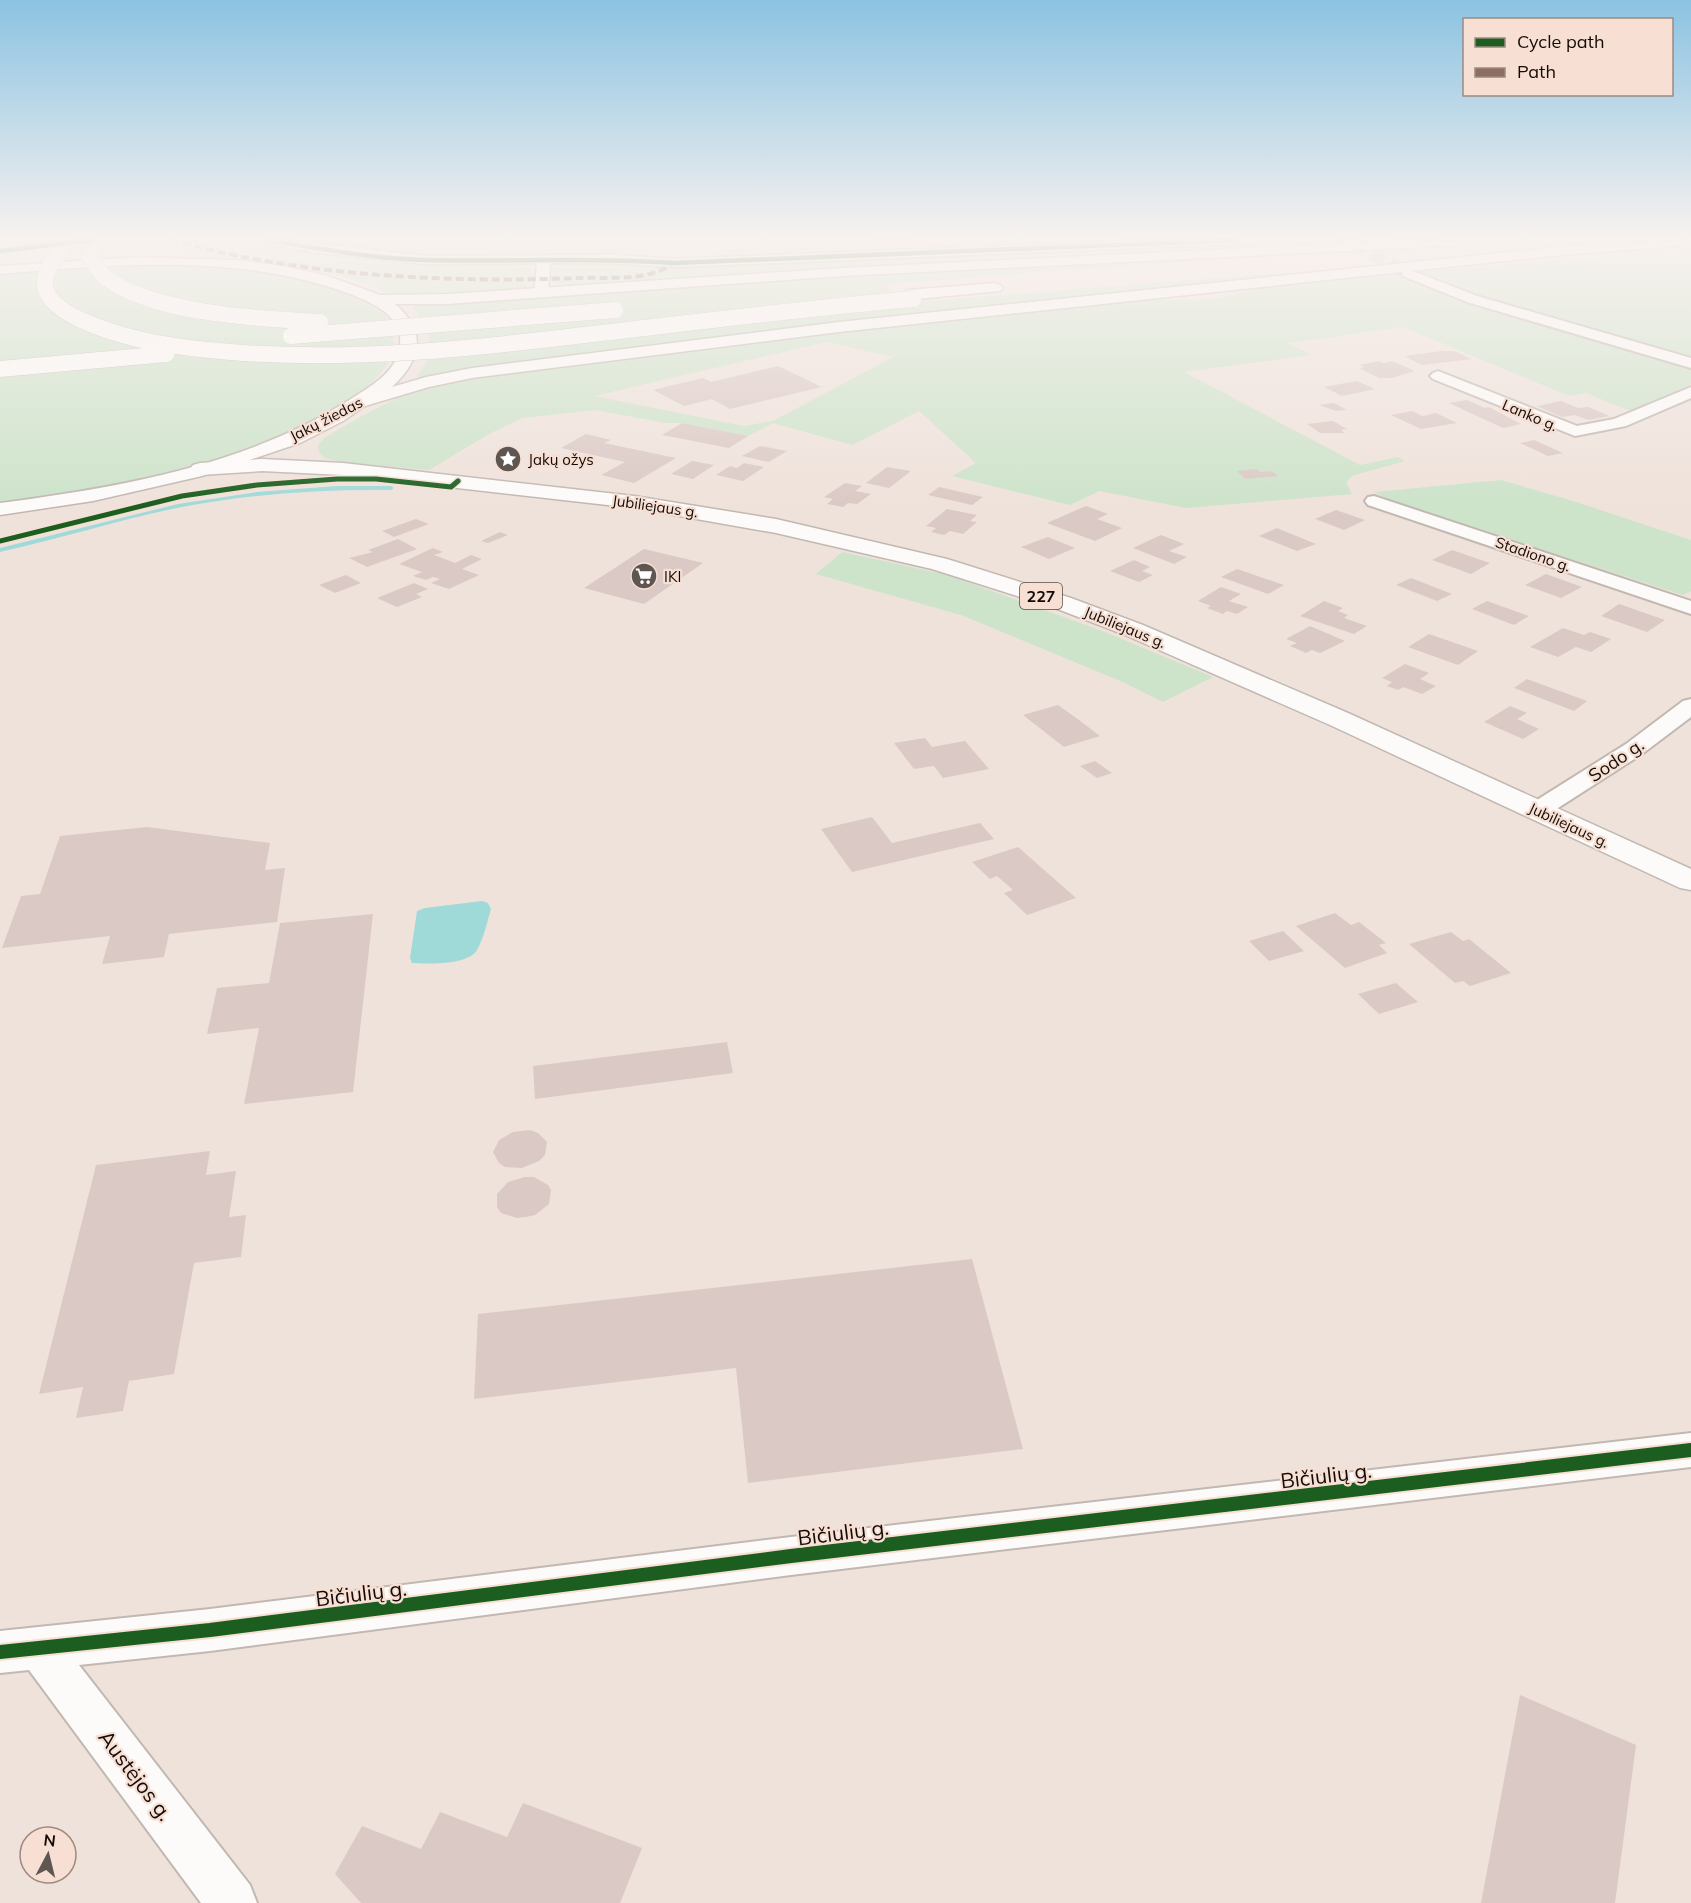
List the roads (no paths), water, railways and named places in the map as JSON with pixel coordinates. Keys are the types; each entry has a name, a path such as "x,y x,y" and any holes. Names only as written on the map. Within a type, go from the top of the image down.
{"main road":[{"path":"102,329 147,341 248,354 338,356 431,352 632,329"},
{"path":"0,361 384,329"},
{"name":"Jakų žiedas","path":"4,509 114,490 200,469 275,445 312,429 364,401 395,374 409,345 406,329"},
{"path":"0,369 472,329"},
{"path":"364,401 426,382 472,373 825,329"},
{"name":"227","path":"312,429 306,451 314,459 343,469"},
{"name":"227","path":"200,469 262,465 343,469"},
{"name":"Jubiliejaus g.","path":"343,469 564,493 707,514 822,536 939,564 1063,603 1134,630 1282,694 1691,881"}],"street":[{"path":"1576,329 1691,363"},
{"name":"Lanko g.","path":"1438,376 1575,431 1589,431 1629,420 1691,392"},
{"name":"Stadiono g.","path":"1374,501 1691,608"},
{"name":"Sodo g.","path":"1538,810 1634,749 1691,706"},
{"name":"Bičiulių g.","path":"20,1650 210,1630 791,1556 1691,1450"},
{"name":"Austėjos g.","path":"20,1650 232,1903"}],"water":[{"path":"482,901 488,903 491,909 482,940 473,955 448,963 412,963 410,958 417,911"}],"waterway":[{"path":"0,550 204,501 310,489 391,488"}],"place":[{"name":"Jakų ožys","path":"508,459"},
{"name":"IKI","path":"644,576"}]}
